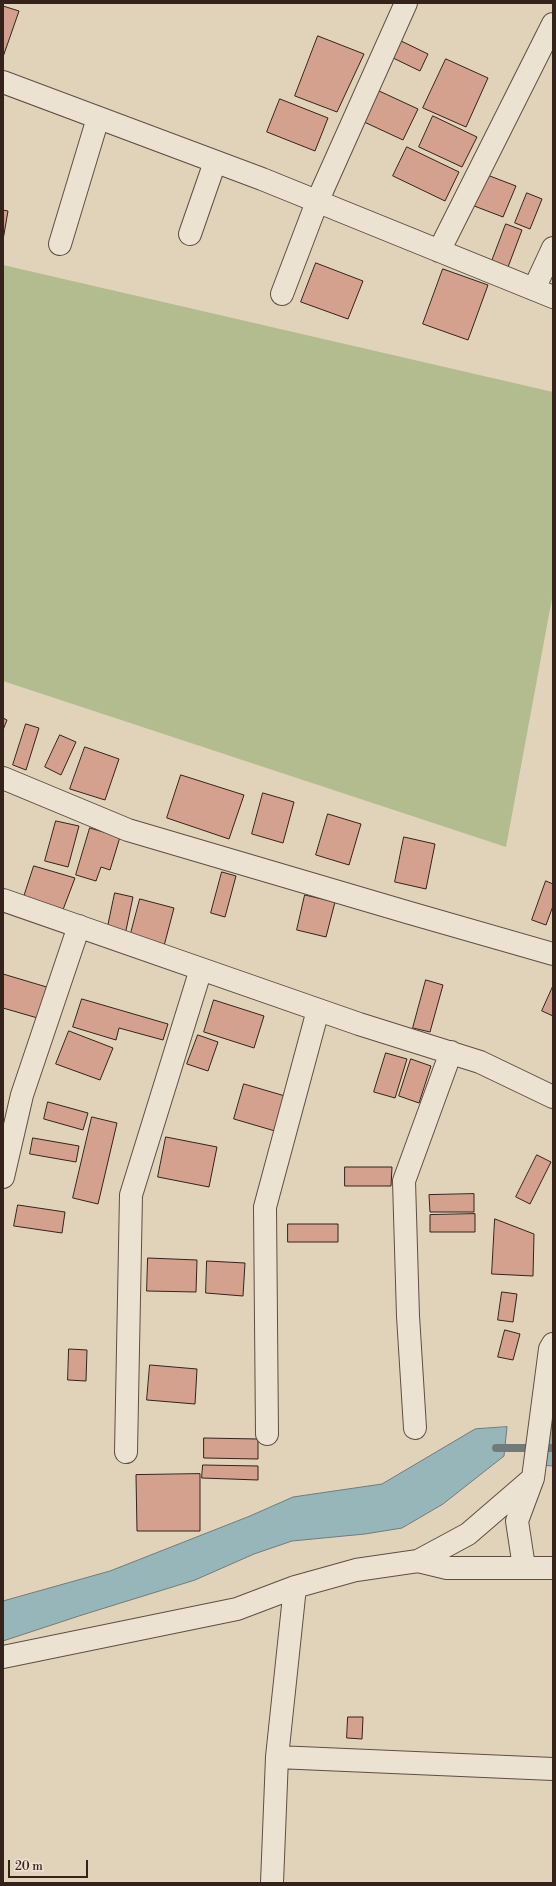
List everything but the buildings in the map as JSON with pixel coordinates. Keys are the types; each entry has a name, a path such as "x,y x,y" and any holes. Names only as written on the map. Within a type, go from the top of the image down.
{"street":[{"path":"282,294 317,202 406,3"},
{"path":"439,251 553,24"},
{"path":"3,82 215,162 543,293 553,248"},
{"path":"60,244 98,118"},
{"path":"190,234 215,162"},
{"path":"3,778 128,830 410,914 553,954"},
{"path":"3,900 318,1010 480,1062 553,1097"},
{"path":"3,1177 22,1096 79,926"},
{"path":"126,1452 131,1195 201,969"},
{"path":"267,1434 265,1207 318,1010"},
{"path":"415,1428 408,1316 404,1181 451,1052"},
{"path":"524,1567 517,1521 533,1478 550,1349 553,1344"},
{"path":"3,1657 237,1609 295,1587 356,1570 418,1561 468,1534 533,1478"},
{"path":"418,1561 447,1568 553,1568"},
{"path":"272,1883 277,1757 295,1587"},
{"path":"277,1757 553,1769"}],"green space":[{"path":"3,265 553,392 553,593 506,847 3,681"}],"water":[{"path":"507,1427 504,1456 443,1504 402,1528 365,1534 292,1541 254,1554 195,1580 3,1641 3,1601 110,1571 250,1516 293,1497 382,1484 475,1429"},
{"path":"544,1428 553,1428 553,1466 540,1465"}],"waterway":[{"path":"496,1448 553,1448"}]}
